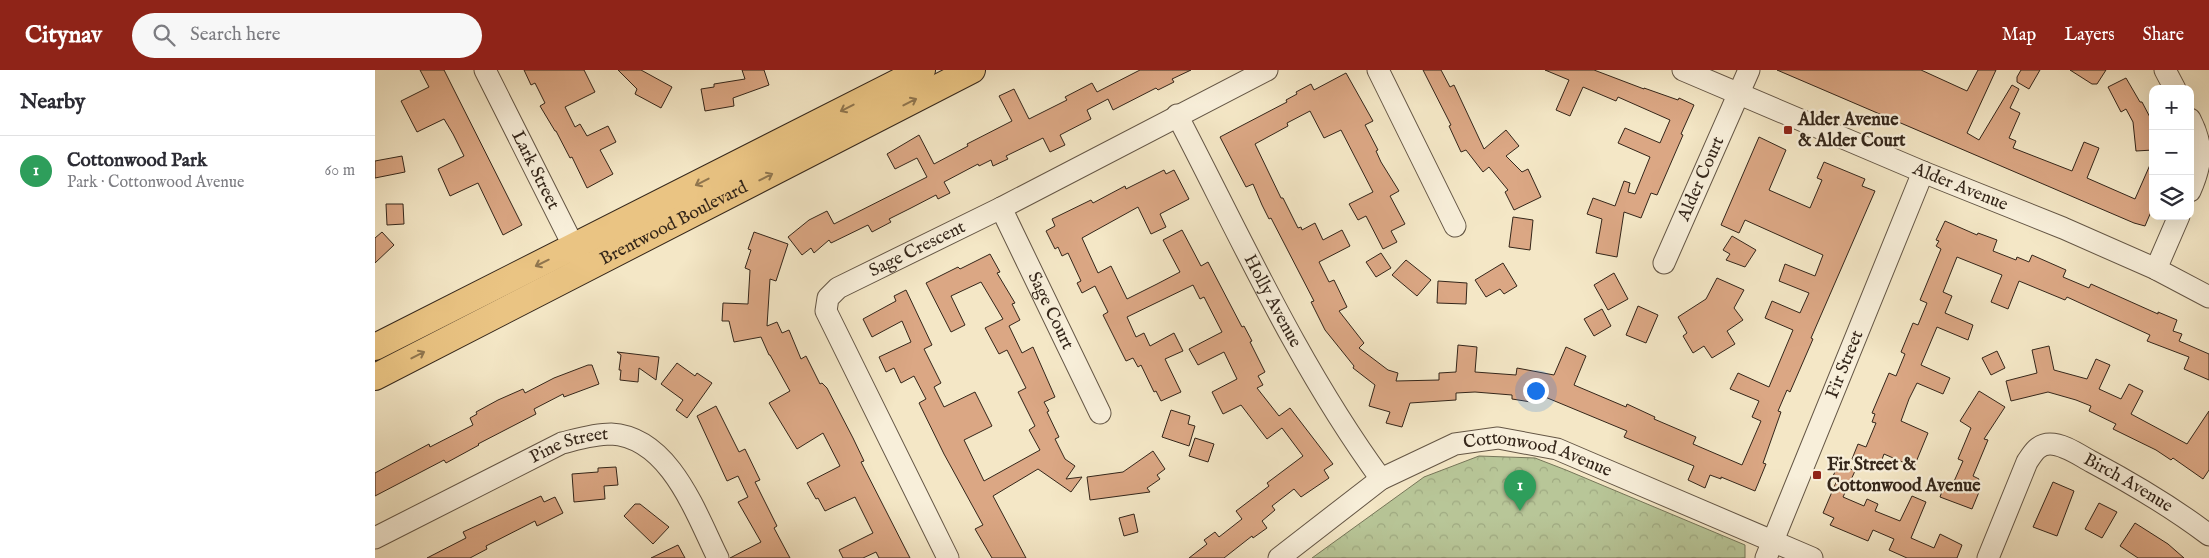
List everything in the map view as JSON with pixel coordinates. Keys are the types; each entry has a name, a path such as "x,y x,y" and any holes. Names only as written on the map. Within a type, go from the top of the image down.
{"main road":[{"name":"Brentwood Boulevard","path":"375,347 922,70"},
{"name":"Brentwood Boulevard","path":"375,377 972,70"}],"street":[{"name":"Lark Street","path":"485,70 586,270"},
{"name":"Sage Crescent","path":"948,558 826,311 828,298 838,288 1001,208 1177,115 1267,70"},
{"path":"1378,70 1455,226"},
{"name":"Alder Avenue","path":"1683,70 1923,172 2063,228 2156,269 2209,297"},
{"name":"Alder Court","path":"1664,263 1749,70"},
{"path":"2165,70 2173,85"},
{"name":"Holly Avenue","path":"1177,115 1309,369 1352,440 1381,479"},
{"path":"2194,130 2200,146 2201,160 2199,172 2194,183"},
{"name":"Fir Street","path":"1770,550 1923,172"},
{"name":"Sage Court","path":"1001,208 1101,413"},
{"path":"2156,269 2177,220"},
{"name":"Pine Street","path":"375,538 562,442 609,434 638,442 657,455 678,478 718,558"},
{"name":"Cottonwood Avenue","path":"1279,558 1381,479 1455,444 1498,438 1557,449 1770,550 1812,558"},
{"name":"Birch Avenue","path":"1987,558 2027,462 2034,451 2041,445 2059,445 2133,484 2161,500 2209,535"}],"green space":[{"path":"1479,456 1535,458 1745,545 1745,558 1312,558 1424,477"}],"building":[{"path":"420,70 444,70 522,225 503,235 478,183 450,196 438,169 464,156 453,134 444,119 417,132 401,101 429,87"},
{"path":"524,70 584,70 595,92 565,107 575,127 580,124 587,136 608,126 616,142 600,150 613,174 587,188 572,157 570,158 540,106 545,103 535,83 531,85"},
{"path":"618,70 641,70 672,87 661,108 635,94 637,89"},
{"path":"742,70 764,70 769,85 733,98 734,106 705,111 701,89 714,87 714,84 745,79"},
{"path":"1140,70 1191,70 1172,79 1174,82 1158,90 1156,88 1113,110 1108,99 1087,110 1091,119 1060,135 1065,145 1050,152 1043,138 1006,156 1008,159 993,166 991,160 979,166 978,164 944,182 950,193 938,199 936,195 889,219 891,222 872,232 868,225 831,243 829,240 814,253 811,248 802,255 788,237 809,220 827,211 834,224 927,177 917,158 895,169 887,154 919,135 934,164 968,146 967,144 1012,121 999,96 1014,89 1029,119 1067,100 1065,97 1092,83 1097,92"},
{"path":"1423,70 1441,70 1450,87 1454,85 1484,149 1506,130 1519,146 1506,156 1522,172 1528,169 1541,197 1514,210 1505,192 1508,190 1489,167 1483,172 1466,150 1461,152 1449,126 1451,125"},
{"path":"1545,70 1594,70 1644,89 1678,100 1679,98 1694,105 1657,195 1651,193 1641,218 1624,212 1617,257 1596,253 1602,219 1587,214 1593,198 1615,206 1624,181 1630,183 1628,192 1635,194 1650,157 1618,143 1625,128 1660,143 1670,120 1618,97 1616,101 1583,87 1570,116 1556,110 1569,80"},
{"path":"1777,70 1921,70 1967,91 1978,70 1996,70 1967,133 1979,140 2012,85 2019,89 2010,108 2020,113 2009,138 2016,141 2013,148 2072,171 2084,142 2099,148 2087,178 2135,199 2149,167 2149,216 2145,226 2134,223"},
{"path":"2021,70 2040,70 2029,89 2017,82 2017,77"},
{"path":"2070,70 2106,70 2097,84 2092,84"},
{"path":"1346,73 1373,121 1365,125 1378,150 1376,151 1381,162 1399,191 1390,196 1405,224 1391,231 1397,242 1383,249 1366,216 1358,220 1349,204 1373,192 1341,130 1324,138 1310,111 1287,123 1288,126 1255,144 1298,228 1301,227 1302,230 1315,223 1323,240 1342,230 1350,246 1319,262 1329,282 1334,280 1347,307 1339,311 1364,343 1359,348 1388,370 1398,373 1396,381 1439,380 1439,373 1456,372 1458,345 1477,347 1475,372 1516,375 1517,368 1554,375 1566,347 1586,356 1574,385 1626,407 1627,404 1655,417 1654,419 1696,437 1693,444 1742,465 1761,421 1752,417 1759,401 1730,389 1738,373 1769,387 1793,330 1765,318 1772,301 1800,313 1809,293 1779,281 1785,264 1815,276 1823,255 1745,220 1739,233 1721,225 1759,137 1786,150 1769,190 1810,208 1822,180 1817,178 1824,162 1865,179 1862,186 1875,191 1811,338 1813,339 1790,392 1787,390 1778,411 1781,412 1763,463 1766,464 1755,491 1721,477 1721,479 1710,475 1705,488 1688,480 1694,466 1624,437 1627,431 1533,392 1531,402 1512,399 1512,395 1475,392 1456,393 1456,400 1410,403 1402,427 1386,423 1390,412 1369,406 1375,385 1353,368 1354,366 1325,330 1311,302 1314,301 1271,218 1269,219 1253,184 1246,187 1220,137 1287,102 1286,100 1297,94 1296,92 1311,84 1314,90"},
{"path":"2126,78 2140,102 2142,102 2149,115 2149,150 2136,151 2133,122 2126,109 2121,112 2108,87"},
{"path":"402,156 405,172 375,178 375,161"},
{"path":"1164,170 1166,174 1174,170 1189,199 1160,214 1166,227 1151,234 1138,207 1082,238 1098,273 1111,266 1127,299 1157,284 1180,272 1163,240 1182,230 1201,266 1208,262 1242,327 1244,326 1252,341 1250,342 1265,372 1258,376 1263,385 1257,388 1279,416 1290,408 1333,464 1324,470 1329,478 1301,497 1294,489 1272,506 1275,510 1262,521 1267,528 1253,538 1252,536 1224,558 1189,558 1207,544 1204,540 1215,532 1219,537 1242,519 1236,511 1269,486 1267,483 1303,456 1282,428 1267,439 1241,405 1223,414 1212,392 1237,379 1224,352 1198,365 1189,349 1222,332 1204,297 1200,299 1193,285 1127,317 1136,337 1144,333 1150,346 1174,333 1183,351 1165,359 1181,392 1161,401 1156,391 1154,392 1141,365 1138,367 1133,358 1126,361 1103,315 1108,312 1095,286 1082,293 1077,283 1081,281 1068,253 1062,256 1058,247 1055,249 1046,231 1055,226 1052,219 1091,200 1093,203 1125,186 1126,189"},
{"path":"386,204 403,204 404,224 387,225"},
{"path":"1513,217 1533,220 1530,250 1509,247"},
{"path":"1945,221 1977,235 1978,233 1997,240 1993,251 2016,260 2017,257 2029,262 2032,255 2066,270 2063,277 2089,288 2091,284 2158,314 2158,312 2177,320 2173,331 2182,334 2179,341 2209,354 2209,380 2184,369 2189,357 2147,341 2150,335 2067,297 2065,300 2019,281 2008,309 1991,302 2002,275 1957,257 1943,292 1952,296 1945,313 1973,325 1968,340 1937,327 1921,365 1950,378 1943,394 1917,383 1909,399 1901,421 1928,433 1914,467 1884,454 1878,470 1852,459 1858,444 1866,447 1876,423 1872,422 1875,414 1872,413 1889,373 1896,376 1905,354 1901,352 1913,323 1918,325 1927,303 1920,300 1941,249 1936,246 1939,241 1936,240"},
{"path":"382,232 394,245 375,263 375,238"},
{"path":"754,232 788,244 776,281 770,279 767,326 777,322 782,333 789,330 801,359 806,356 820,384 822,383 827,388 864,461 861,462 910,558 879,558 876,552 863,558 843,558 839,550 873,533 855,497 825,511 807,483 840,466 823,433 797,449 769,403 790,391 761,337 734,342 729,321 722,321 723,303 748,304 750,270 745,268 751,250 748,249"},
{"path":"1732,236 1756,250 1745,267 1726,260 1730,254 1723,250"},
{"path":"1381,253 1391,268 1376,277 1366,262"},
{"path":"990,254 1000,272 997,273 1015,303 1012,304 1020,320 1009,326 1022,353 1033,347 1055,397 1044,402 1059,437 1055,439 1065,459 1075,466 1066,479 1082,477 1071,492 1038,469 993,496 1026,558 992,558 975,529 983,525 944,454 919,403 926,399 914,376 901,383 894,368 886,372 879,357 911,342 902,321 872,337 863,319 896,301 894,296 906,290 932,345 924,349 941,383 934,387 944,407 975,392 992,426 964,440 984,481 1040,450 1029,430 1035,426 1018,392 1026,388 1007,350 999,354 985,328 1003,319 981,282 951,296 965,325 951,332 926,283"},
{"path":"1406,260 1431,280 1417,296 1392,275"},
{"path":"1503,263 1517,286 1504,294 1500,289 1486,297 1475,280"},
{"path":"1614,273 1628,299 1608,310 1594,285"},
{"path":"1717,278 1744,290 1734,308 1743,320 1727,331 1735,344 1712,358 1704,346 1693,353 1683,336 1687,333 1678,317 1706,299"},
{"path":"1438,281 1467,283 1466,304 1437,303"},
{"path":"1638,306 1658,315 1646,343 1626,335"},
{"path":"1602,309 1611,326 1594,336 1584,319"},
{"path":"2049,346 2054,370 2087,379 2096,359 2110,365 2099,389 2121,399 2129,384 2143,391 2131,414 2187,444 2209,411 2209,470 2203,479 2173,458 2171,460 2156,450 2113,429 2116,424 2089,411 2091,406 2048,392 2011,401 2006,381 2037,373 2032,350"},
{"path":"1997,351 2005,368 1991,375 1982,358"},
{"path":"617,352 659,357 656,380 639,368 638,382 620,380 621,355"},
{"path":"677,363 695,376 697,373 712,383 687,418 676,410 683,400 661,384"},
{"path":"592,365 599,384 564,397 563,394 534,409 536,414 446,463 444,460 375,496 375,473 429,444 430,447 473,425 470,418 477,414 476,412 498,400 523,389 525,393 554,378"},
{"path":"1979,391 2005,407 1984,439 1988,440 1973,476 1979,479 1974,490 1979,492 1972,509 1940,497 1945,483 1952,486 1963,461 1958,459 1971,428 1960,421"},
{"path":"716,406 739,452 745,449 760,480 755,482 777,526 774,528 790,558 730,558 761,542 738,502 748,497 738,476 727,481 697,416"},
{"path":"1171,410 1190,416 1188,424 1195,426 1189,446 1162,437"},
{"path":"1195,438 1214,444 1208,462 1189,456"},
{"path":"1153,451 1165,469 1157,475 1160,479 1147,488 1150,492 1090,500 1087,477 1123,472"},
{"path":"1839,464 1855,471 1843,497 1864,506 1867,499 1878,504 1875,511 1900,521 1912,496 1926,502 1911,538 1934,548 1940,534 1962,545 1957,558 1907,558 1889,550 1894,539 1873,530 1868,541 1830,525 1834,518 1823,513 1837,480 1832,478"},
{"path":"616,467 618,485 604,486 605,499 574,502 572,474 598,472 598,468"},
{"path":"2053,482 2074,491 2057,536 2033,527"},
{"path":"541,496 544,502 555,497 563,513 537,526 535,521 486,546 487,549 470,558 427,558 466,538 463,532"},
{"path":"2099,503 2117,512 2102,538 2085,529"},
{"path":"635,504 640,504 669,527 653,544 624,516"},
{"path":"1134,514 1138,532 1124,536 1119,518"},
{"path":"2135,523 2168,544 2184,558 2138,558 2120,546"},
{"path":"678,545 685,558 651,558"}],"place":[{"name":"Alder Avenue & Alder Court","path":"1788,130"},
{"name":"Fir Street & Cottonwood Avenue","path":"1817,475"},
{"name":"Cottonwood Park","path":"1520,511"}]}
